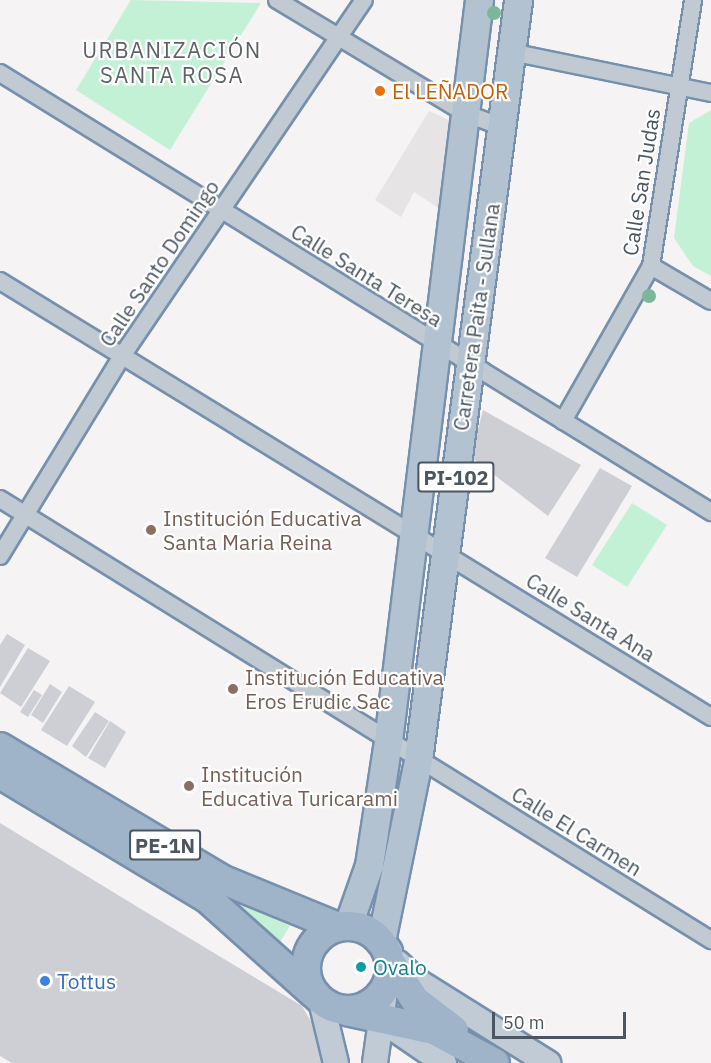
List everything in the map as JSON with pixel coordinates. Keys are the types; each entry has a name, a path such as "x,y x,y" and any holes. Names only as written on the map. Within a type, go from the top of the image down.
{"highway":[{"name":"PE-1N","path":"0,747 221,879 343,926 364,928 416,1000 502,1063"},
{"name":"PE-1N","path":"0,774 208,899 325,1001 381,1020 434,1030 495,1063"},
{"path":"343,926 311,946 305,972 325,1001 367,1007 386,960"}],"main road":[{"name":"Carretera Paita - Sullana","path":"343,926 369,865 388,741 416,536 479,0"},
{"name":"Carretera Paita - Sullana","path":"386,960 418,760 447,555 467,363 502,127 518,0"},
{"path":"375,1063 386,960 548,1063"},
{"path":"325,1001 336,1063"},
{"path":"381,1020 444,1063"}],"street":[{"path":"277,0 467,114 502,127"},
{"name":"Calle Santo Domingo","path":"0,556 122,356 364,0"},
{"name":"Calle San Judas","path":"563,421 651,266 693,0"},
{"path":"511,52 679,84 711,93"},
{"name":"Calle Santa Teresa","path":"0,73 221,212 711,512"},
{"path":"651,266 711,301"},
{"name":"Calle Santa Ana","path":"0,281 711,717"},
{"name":"Calle El Carmen","path":"0,499 711,940"}],"shaded area":[{"path":"429,111 451,121 443,211 414,192 401,217 375,200"}],"green space":[{"path":"131,0 261,3 170,150 76,90"},
{"path":"711,110 711,276 693,266 674,238 689,123"},
{"path":"632,503 667,525 627,587 592,565"},
{"path":"227,900 236,901 290,926 280,942"}],"building":[{"path":"483,410 581,465 548,516 471,457"},
{"path":"600,468 632,486 577,577 545,558"},
{"path":"7,634 25,645 0,687 0,645"},
{"path":"28,648 50,661 21,707 0,693"},
{"path":"50,684 62,692 43,723 31,715"},
{"path":"69,686 95,702 67,746 41,730"},
{"path":"34,690 42,695 28,717 20,712"},
{"path":"95,712 109,721 86,757 72,746"},
{"path":"110,721 126,732 105,768 88,758"},
{"path":"0,823 302,1006 324,1044 323,1063 12,1063 0,1056"}],"place":[{"name":"El LEÑADOR","path":"380,91"},
{"name":"Institución Educativa Santa Maria Reina","path":"151,530"},
{"name":"Institución Educativa Eros Erudic Sac","path":"233,689"},
{"name":"Institución Educativa Turicarami","path":"189,786"},
{"name":"Ovalo","path":"361,967"},
{"name":"Tottus","path":"45,981"}],"district":[{"name":"URBANIZACIÓN SANTA ROSA","path":"172,62"}]}
